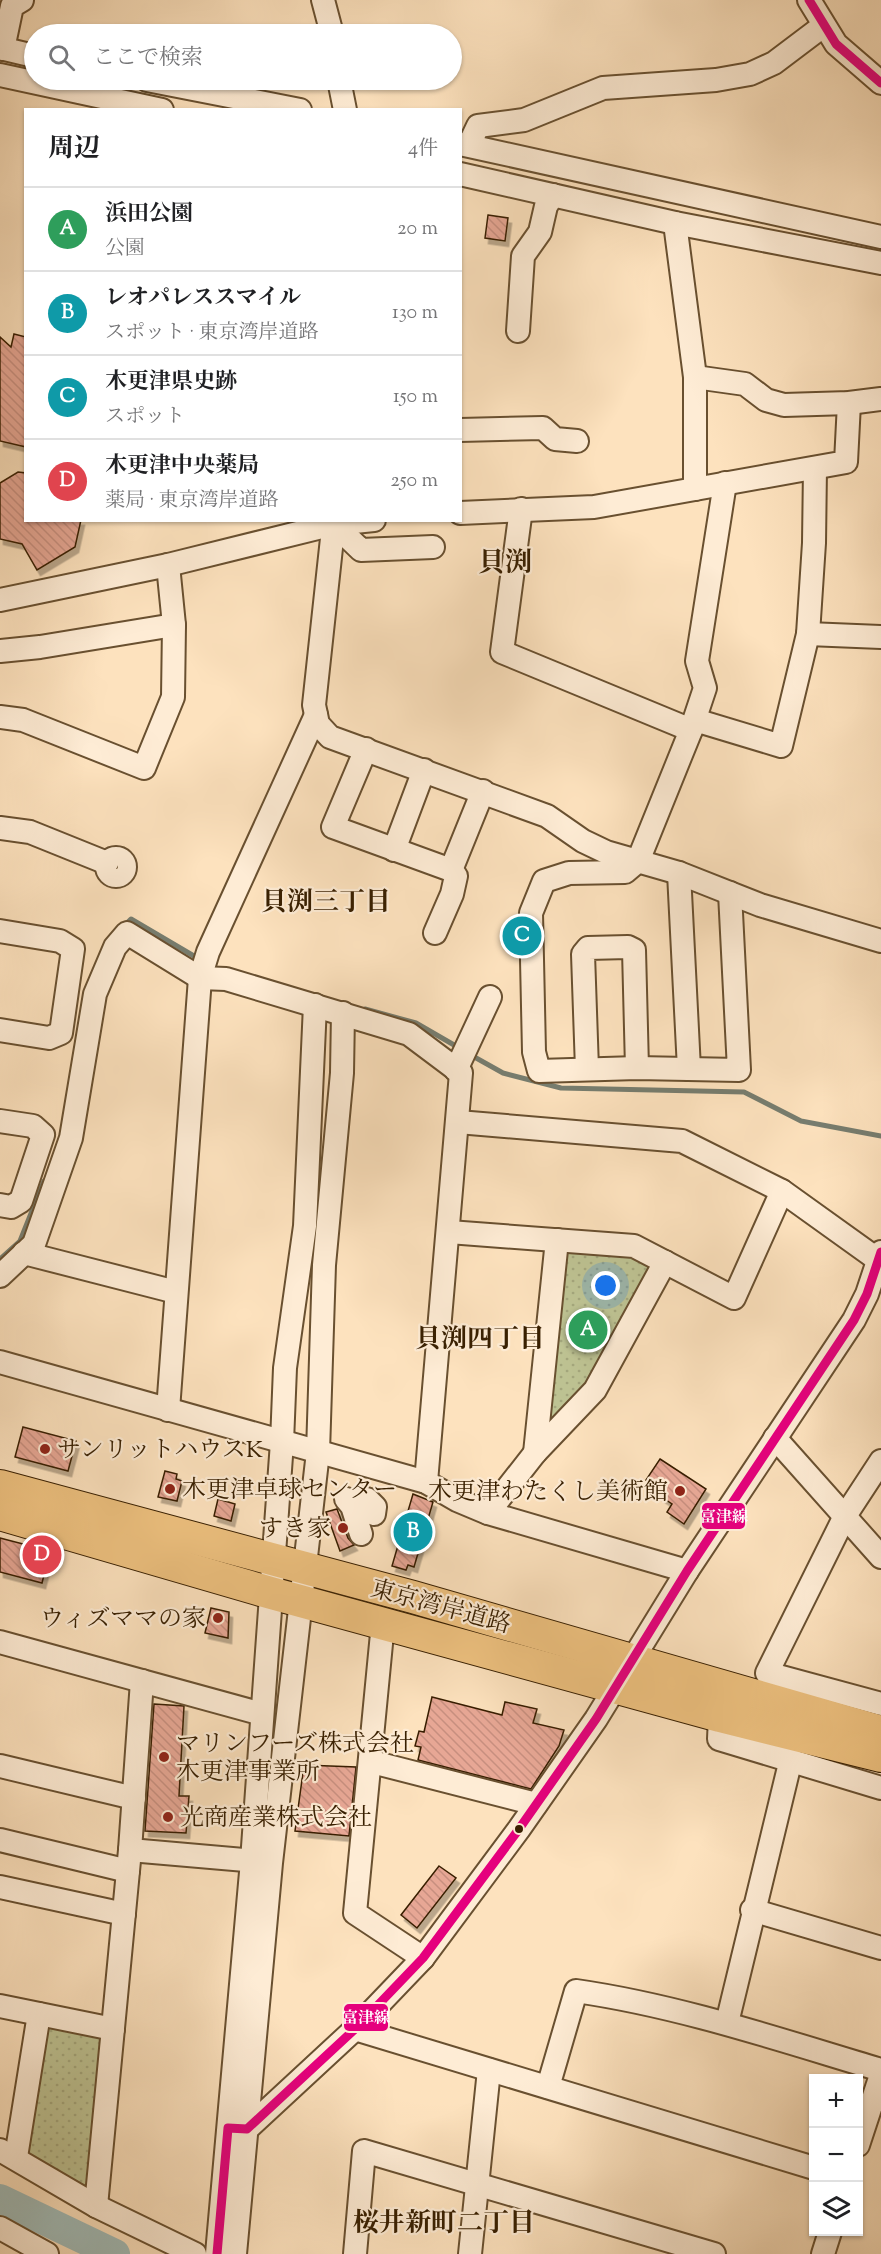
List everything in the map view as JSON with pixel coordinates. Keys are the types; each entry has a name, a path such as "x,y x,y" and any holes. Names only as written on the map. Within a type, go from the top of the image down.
{"highway":[{"name":"東京湾岸道路","path":"0,1486 632,1660 881,1732"},
{"name":"東京湾岸道路","path":"0,1514 271,1593 720,1716 881,1756"}],"street":[{"path":"22,0 12,6 2,49 24,54"},
{"path":"323,0 329,24"},
{"path":"809,0 836,44 881,83"},
{"path":"823,26 774,63 750,74 716,80 603,88 524,120 478,126 465,144 881,237"},
{"path":"0,75 24,81"},
{"path":"63,90 146,108"},
{"path":"198,90 290,108"},
{"path":"341,90 345,108"},
{"path":"462,174 675,223 881,263"},
{"path":"518,332 523,256 526,248 535,241 540,232 546,206 553,195"},
{"path":"675,223 696,376 695,489"},
{"path":"696,376 746,384 766,400 784,405 849,404 881,399"},
{"path":"462,513 594,507 846,462 849,404"},
{"path":"462,430 543,428 555,440 577,441"},
{"path":"521,509 502,652 693,725 781,746 808,634 814,543 814,468"},
{"path":"725,483 697,661 705,688 693,725 638,861 625,872 568,873 544,881 531,913 534,1052 539,1071 637,1068 739,1070 730,893"},
{"path":"334,522 360,550 433,547"},
{"path":"0,600 168,565 334,522"},
{"path":"334,522 314,705 318,724 330,737 547,816 583,841 606,852 679,873 730,893 881,941"},
{"path":"0,717 23,720 144,768 173,697 174,625 168,565"},
{"path":"0,651 40,647 174,625"},
{"path":"808,634 881,637"},
{"path":"168,1410 200,978 208,952 316,715"},
{"path":"366,750 333,827 451,870 456,876 452,894 435,933"},
{"path":"394,849 424,770"},
{"path":"451,870 483,791"},
{"path":"0,828 30,832 107,863"},
{"path":"679,873 689,1069"},
{"path":"0,931 60,941 74,949 61,1033 48,1038 0,1030"},
{"path":"0,1276 34,1244 71,1138 95,994 115,946 127,933 200,978 226,979 409,1034 461,1073 426,1482"},
{"path":"586,1069 583,954 588,948 628,946 634,950 637,1068"},
{"path":"456,1070 490,997"},
{"path":"261,1862 262,1714 282,1442 285,1368 305,1226 315,1005"},
{"path":"235,2254 238,2128 261,1862 302,1601 318,1452 324,1265 342,1073 342,1013"},
{"path":"0,1121 33,1126 43,1135 21,1201 11,1207 0,1205"},
{"path":"217,2254 238,2128 355,2029 423,1958 536,1804 615,1687 687,1571 854,1320 880,1258 782,1191 682,1141 458,1122"},
{"path":"448,1232 634,1246 734,1298 782,1191"},
{"path":"535,1453 557,1240"},
{"path":"24,1253 176,1292"},
{"path":"488,1513 535,1453 595,1390 665,1262"},
{"path":"0,1362 426,1482 457,1500 488,1513 687,1571"},
{"path":"775,1438 881,1557"},
{"path":"881,1461 844,1516 767,1673 881,1704"},
{"path":"361,1534 349,1503 360,1498 368,1499 375,1507 374,1514"},
{"path":"383,1623 372,1762 355,1913 423,1958"},
{"path":"0,1642 262,1714"},
{"path":"96,2206 129,1861 142,1681"},
{"path":"720,1716 719,1739 881,1788"},
{"path":"727,2023 752,1910 791,1759"},
{"path":"372,1762 536,1804"},
{"path":"0,1766 134,1798"},
{"path":"0,1839 129,1861 261,1862"},
{"path":"0,1887 124,1914"},
{"path":"752,1910 881,1948"},
{"path":"548,2087 576,1992 622,1998 727,2023 881,2073 863,2129"},
{"path":"0,2006 113,2029"},
{"path":"39,2014 8,2154 96,2206 195,2254"},
{"path":"355,2029 809,2167"},
{"path":"470,2254 489,2070"},
{"path":"355,2254 364,2151 714,2254"},
{"path":"0,2228 48,2254"},
{"path":"823,2254 829,2236"}],"green space":[{"path":"568,1249 632,1252 652,1263 587,1389 547,1427 563,1255"},
{"path":"48,2022 104,2034 91,2181 85,2186 27,2154"}],"building":[{"path":"488,215 508,218 505,241 485,238"},
{"path":"14,334 24,336 24,447 0,441 0,337 11,347"},
{"path":"18,472 24,473 24,522 81,522 75,547 37,570 22,544 0,539 0,483"},
{"name":"サンリットハウスK","path":"23,1427 76,1441 68,1471 15,1457"},
{"name":"木更津わたくし美術館","path":"660,1459 706,1489 684,1524 667,1512 672,1504 654,1492 657,1487 646,1480"},
{"name":"木更津卓球センター","path":"165,1471 177,1474 176,1479 182,1481 177,1501 158,1497"},
{"path":"413,1494 433,1502 414,1567 408,1565 406,1570 392,1566"},
{"path":"218,1499 235,1504 231,1521 214,1516"},
{"path":"337,1509 348,1538 354,1545 340,1551 326,1512"},
{"path":"0,1538 50,1551 42,1583 0,1572"},
{"name":"ウィズママの家","path":"211,1608 229,1612 228,1638 205,1633"},
{"path":"432,1697 502,1715 505,1702 537,1709 533,1723 564,1730 559,1746 531,1789 418,1760 421,1747 415,1746 419,1731 424,1732"},
{"path":"154,1704 184,1706 179,1796 189,1796 186,1833 145,1831"},
{"path":"304,1765 356,1767 349,1836 295,1831"},
{"path":"439,1866 456,1878 417,1928 401,1915"}],"waterway":[{"path":"125,925 131,919 199,959"},
{"path":"365,1009 416,1023 461,1049"},
{"path":"469,1054 503,1073 561,1088 744,1092 801,1121 881,1136"},
{"path":"0,1259 20,1241 44,1181"},
{"path":"0,2199 115,2254"}],"transit line":[{"name":"富津線","path":"809,0 836,44 881,83"},
{"name":"富津線","path":"217,2254 228,2128 247,2129 355,2029 423,1958 519,1829 596,1719 687,1571 854,1320 867,1294 881,1252"}],"place":[{"name":"木更津県史跡","path":"522,936"},
{"name":"浜田公園","path":"588,1330"},
{"name":"サンリットハウスK","path":"45,1449"},
{"name":"木更津卓球センター","path":"170,1489"},
{"name":"木更津わたくし美術館","path":"680,1491"},
{"name":"すき家","path":"343,1528"},
{"name":"レオパレススマイル","path":"413,1532"},
{"name":"木更津中央薬局","path":"42,1555"},
{"name":"ウィズママの家","path":"218,1618"},
{"name":"マリンフーズ株式会社 木更津事業所","path":"164,1757"},
{"name":"光商産業株式会社","path":"168,1817"}],"district":[{"name":"貝渕","path":"505,562"},
{"name":"貝渕三丁目","path":"326,901"},
{"name":"貝渕四丁目","path":"480,1338"},
{"name":"桜井新町二丁目","path":"444,2222"}]}
